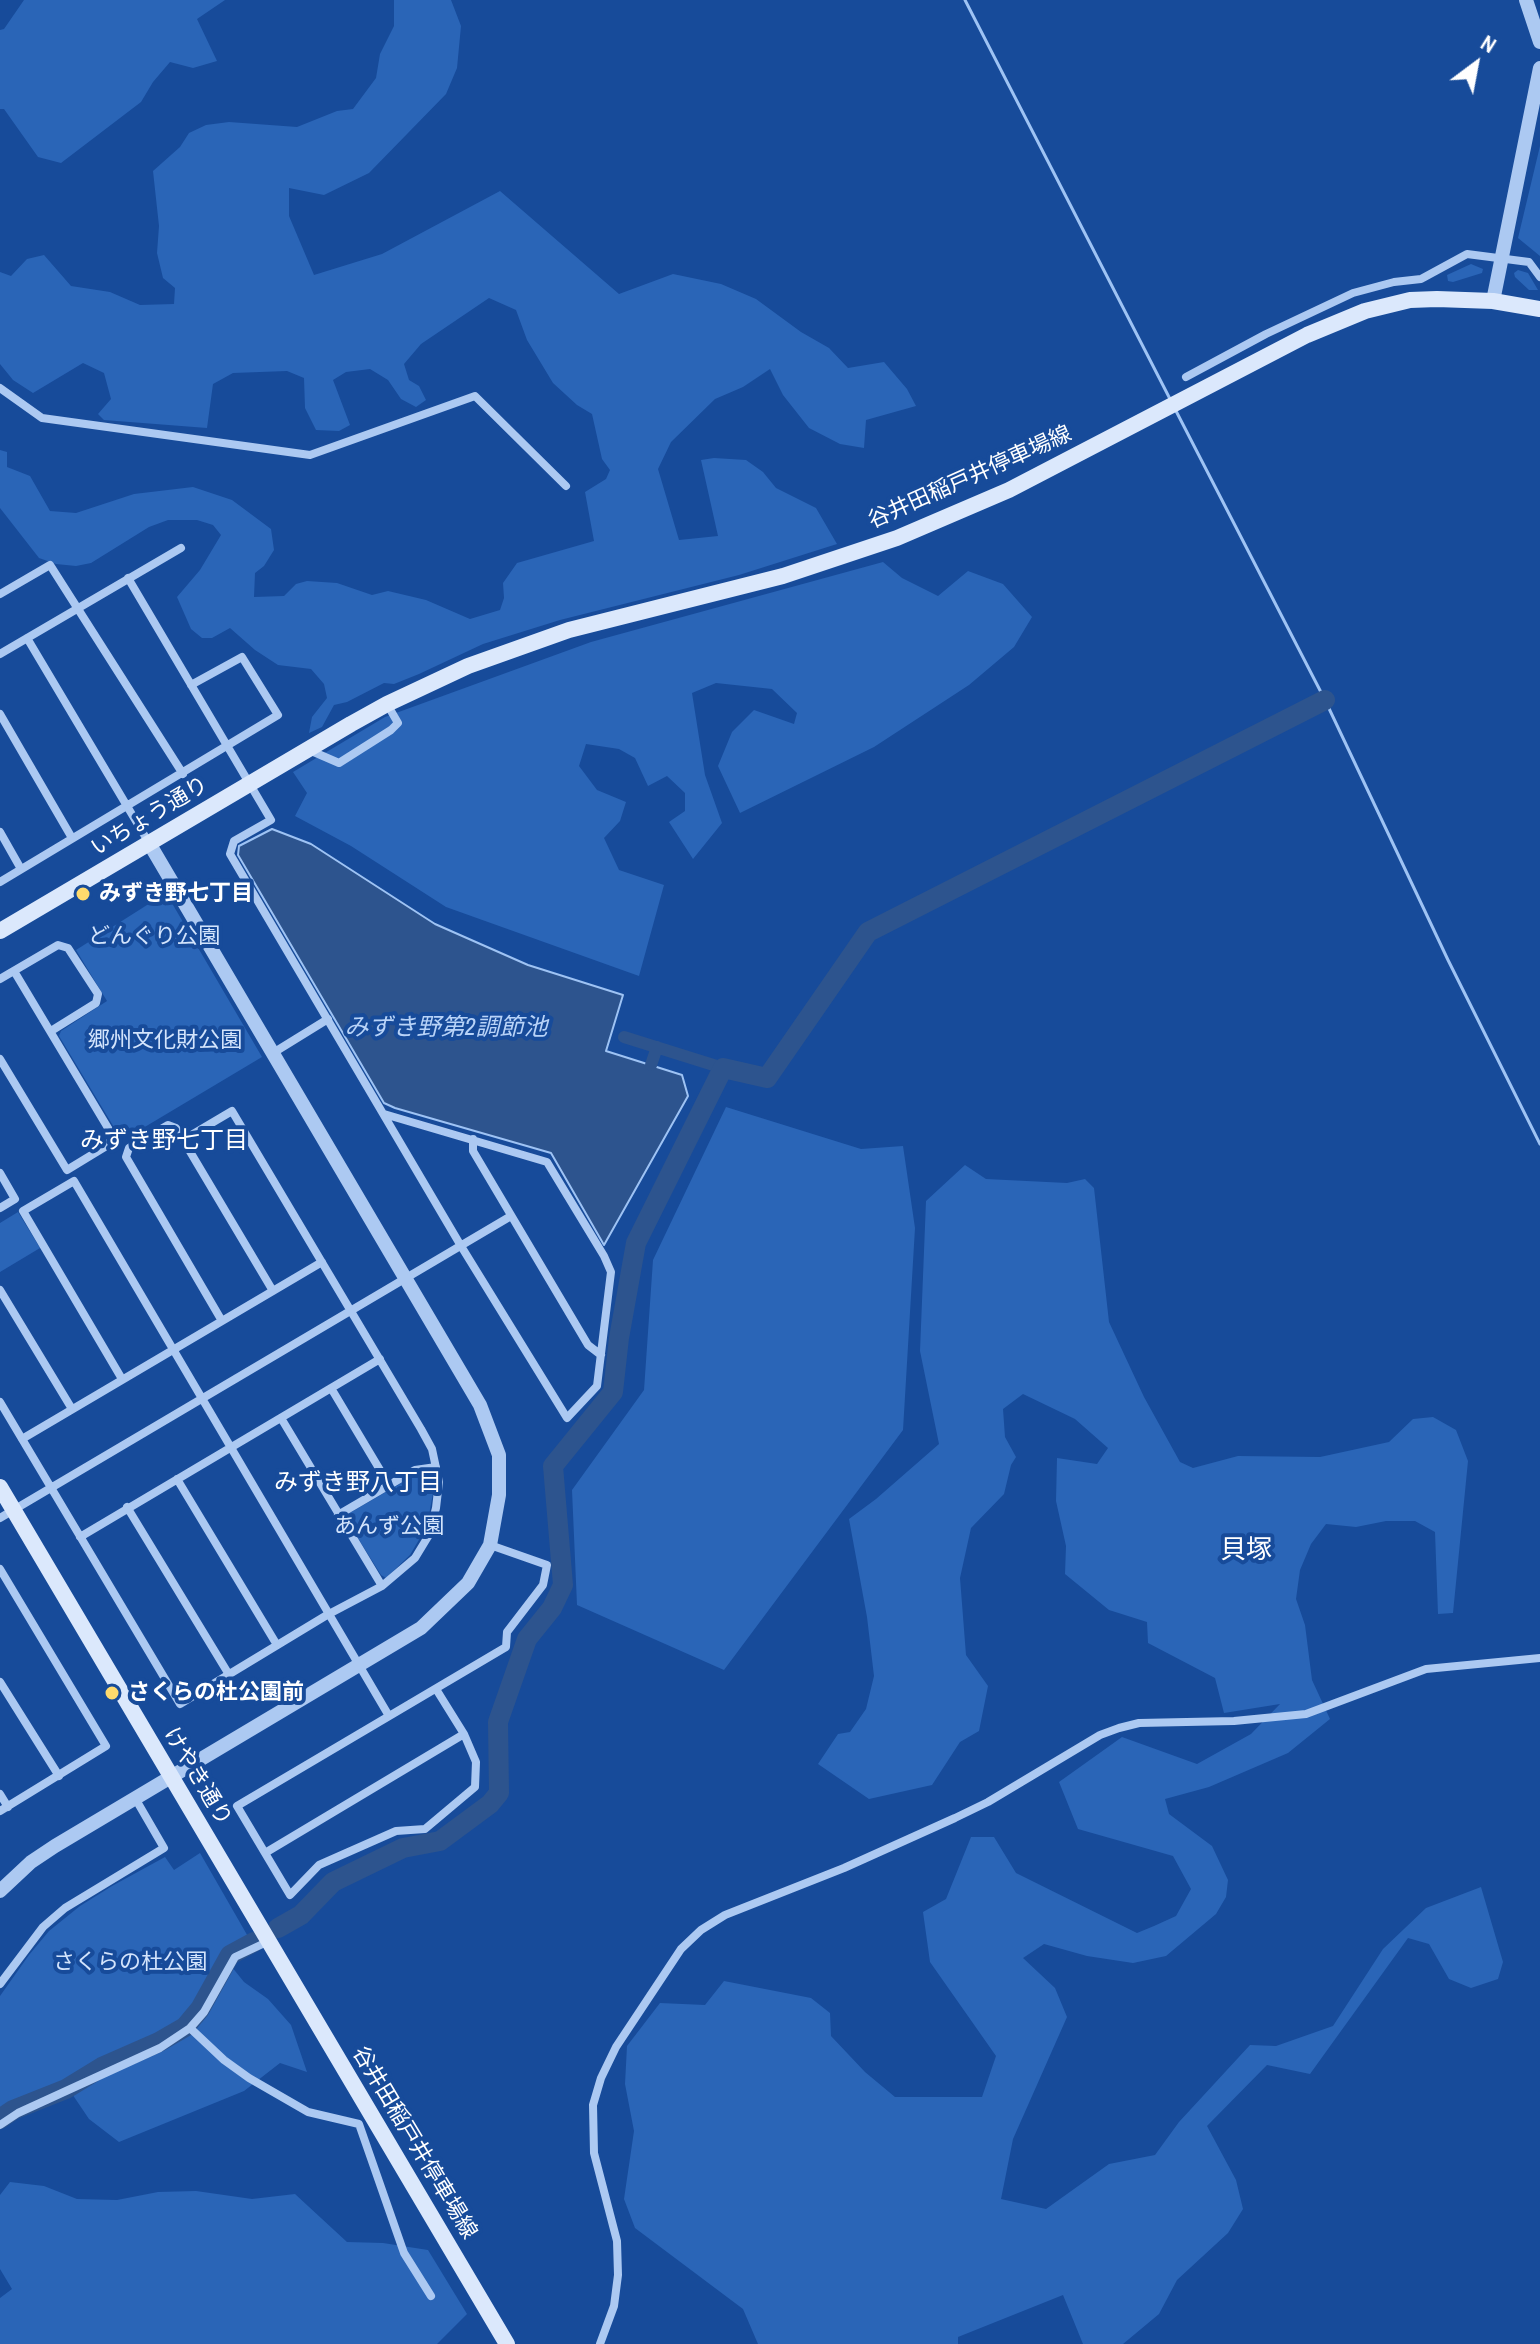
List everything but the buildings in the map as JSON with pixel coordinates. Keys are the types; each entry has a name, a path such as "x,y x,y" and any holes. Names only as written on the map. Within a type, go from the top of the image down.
{"main road":[{"name":"谷井田稲戸井停車場線","path":"323,740 387,704 468,666 569,630 783,576 860,552 943,520 1340,320 1388,305 1437,299 1493,301 1540,309"},
{"name":"いちょう通り","path":"0,931 323,740"},
{"name":"けやき通り","path":"0,1487 7,1514 171,1776 283,1965"},
{"name":"谷井田稲戸井停車場線","path":"283,1965 366,2121 507,2344"}],"street":[{"path":"1526,0 1538,22 1540,42"},
{"path":"1493,301 1540,68"},
{"path":"1186,377 1266,334 1353,293 1394,282 1421,279 1467,254 1529,262 1540,277"},
{"path":"0,388 42,418 310,455 475,396 566,486"},
{"path":"0,654 181,548"},
{"path":"0,594 50,565 183,774"},
{"path":"128,578 271,820 234,841 230,854 461,1246 567,1418 597,1386 611,1272 604,1256 547,1162 384,1114"},
{"path":"0,1891 31,1862 421,1628 468,1583 490,1545 499,1495 499,1455 480,1405 27,638"},
{"path":"0,882 278,715 242,657 191,685"},
{"path":"307,749 339,763 398,723 387,704"},
{"path":"0,714 72,838"},
{"path":"0,832 21,869"},
{"path":"0,979 58,945 68,948 98,994 96,1003 51,1031"},
{"path":"0,1059 67,1170 108,1145 112,1138 14,971"},
{"path":"273,1053 328,1019"},
{"path":"0,1402 180,1704 327,1615 382,1586 415,1558 429,1535 436,1508 439,1482 432,1449 232,1111 183,1140"},
{"path":"222,1321 126,1157 129,1148 168,1125 176,1128 273,1291"},
{"path":"473,1139 473,1151 511,1216 588,1345 601,1355"},
{"path":"0,1173 15,1199 0,1208"},
{"path":"122,1379 23,1211 74,1181 389,1716"},
{"path":"7,1514 511,1216"},
{"path":"22,1439 322,1262"},
{"path":"0,1290 72,1409"},
{"path":"80,1537 380,1359"},
{"path":"331,1388 389,1485"},
{"path":"281,1418 382,1586"},
{"path":"338,1515 415,1470 436,1467"},
{"path":"177,1479 277,1645"},
{"path":"127,1507 228,1673"},
{"path":"436,1689 464,1734 476,1762 475,1787 425,1829 396,1831 319,1865 290,1895 237,1806 506,1647 507,1632 543,1585 547,1565 490,1545"},
{"path":"0,1569 3,1580 106,1746 4,1809 0,1794"},
{"path":"600,2344 614,2306 618,2275 617,2241 594,2153 593,2105 601,2078 616,2047 681,1949 701,1930 725,1915 844,1868 966,1813 1100,1735 1119,1728 1139,1723 1234,1721 1306,1714 1426,1669 1540,1658"},
{"path":"0,1682 59,1776"},
{"path":"265,1853 464,1734"},
{"path":"0,1984 43,1927 65,1908 164,1848 135,1798"},
{"path":"0,2125 18,2113 160,2048 190,2028 204,2012 235,1957 269,1941"},
{"path":"190,2028 224,2060 249,2078 308,2112 366,2121 404,2253 431,2296"}],"green space":[{"path":"24,0 225,0 197,19 217,61 193,68 170,62 141,102 61,163 38,157 4,109 0,109 0,30 4,29"},
{"path":"394,0 451,0 461,26 457,68 446,94 369,173 324,195 289,188 289,216 314,275 382,254 500,191 619,294 673,274 721,284 756,299 829,348 848,368 884,362 907,389 916,406 866,420 864,448 840,444 809,428 783,395 770,369 743,387 715,399 671,442 658,469 679,540 718,536 701,460 714,458 746,460 763,472 776,488 816,508 837,544 739,575 560,620 483,644 419,674 394,684 384,683 347,702 334,705 322,727 309,733 312,717 327,698 324,684 311,669 278,665 230,628 212,638 202,638 191,629 177,597 200,570 221,535 213,525 197,520 168,520 149,527 91,563 76,566 56,564 39,558 0,508 0,450 7,452 7,467 30,476 50,511 76,513 134,494 193,487 232,500 271,529 274,550 264,566 255,573 254,597 284,596 296,584 307,581 337,583 372,595 388,591 426,600 470,619 500,610 504,598 503,583 517,563 594,541 585,492 606,479 610,470 602,459 592,414 553,383 527,340 516,310 489,298 421,344 404,364 409,380 419,386 426,400 416,407 401,399 388,380 370,369 346,372 333,380 350,425 339,431 316,430 305,408 304,378 287,371 233,373 213,384 207,428 104,420 98,414 111,399 104,373 83,363 33,393 13,380 0,364 0,272 11,276 27,259 44,255 71,286 110,292 140,305 174,304 175,288 163,278 157,253 159,226 153,171 180,147 189,133 206,125 229,122 297,127 337,111 353,109 376,78 380,54 394,26"},
{"path":"1540,146 1540,256 1518,238"},
{"path":"1471,264 1483,269 1482,273 1448,281 1447,275"},
{"path":"1518,270 1528,273 1538,290 1529,290 1515,277 1514,273"},
{"path":"883,562 902,578 938,596 968,571 1003,584 1032,617 1014,647 969,685 874,747 740,813 718,766 732,732 754,710 794,724 797,713 772,689 716,683 692,693 705,775 722,823 693,859 669,822 685,811 685,793 667,776 648,786 635,758 619,749 586,744 579,766 597,790 626,802 620,821 604,838 619,870 664,885 639,976 446,907 351,846 295,816 307,793 293,772 385,717 591,642"},
{"name":"郷州文化財公園","path":"166,893 262,1057 128,1137 118,1134 59,1036 61,1031 107,1001 76,950"},
{"path":"726,1107 861,1149 903,1146 915,1228 903,1430 724,1670 577,1605 572,1490 644,1390 653,1260"},
{"path":"965,1165 986,1179 1067,1183 1085,1179 1094,1188 1109,1322 1144,1397 1180,1462 1193,1468 1238,1456 1320,1457 1389,1442 1413,1419 1433,1417 1456,1430 1468,1461 1453,1613 1438,1614 1435,1532 1415,1521 1386,1521 1356,1527 1326,1524 1311,1544 1300,1570 1296,1599 1305,1625 1312,1680 1330,1719 1288,1753 1209,1787 1165,1799 1169,1814 1212,1846 1228,1880 1226,1897 1216,1914 1166,1956 1133,1963 1087,1956 1044,1944 1023,1958 1055,1988 1067,2017 1013,2139 1001,2199 1046,2209 1109,2164 1155,2155 1179,2122 1250,2045 1276,2046 1333,2026 1383,1949 1426,1908 1481,1887 1503,1962 1498,1979 1471,1988 1449,1979 1429,1944 1408,1938 1310,2074 1267,2065 1207,2126 1236,2180 1243,2209 1228,2233 1177,2280 1159,2314 1123,2344 1083,2344 1063,2295 958,2337 958,2344 758,2344 743,2309 635,2228 624,2199 634,2131 625,2084 627,2046 660,2003 705,2005 724,1981 811,1998 830,2013 831,2036 865,2072 895,2097 982,2097 996,2056 930,1962 923,1912 946,1899 971,1837 994,1837 1016,1873 1137,1933 1154,1926 1176,1916 1191,1889 1173,1856 1078,1829 1059,1782 1122,1737 1197,1764 1251,1734 1280,1704 1224,1713 1215,1678 1148,1643 1147,1622 1109,1610 1065,1574 1066,1546 1056,1501 1057,1458 1097,1464 1108,1448 1075,1419 1023,1394 1003,1409 1005,1437 1016,1457 1004,1494 971,1528 960,1578 966,1655 988,1686 979,1731 960,1742 932,1785 869,1799 818,1764 838,1734 850,1732 866,1709 874,1676 849,1519 939,1444 920,1351 926,1201"},
{"path":"18,1212 40,1248 0,1272 0,1223"},
{"name":"あんず公園","path":"432,1472 433,1493 427,1526 410,1555 386,1578 381,1575 346,1519 348,1514 417,1474"},
{"name":"さくらの杜公園","path":"200,1853 250,1940 223,1956 244,1982 268,1999 291,2025 307,2072 280,2063 244,2091 119,2142 89,2119 64,2082 0,2113 0,1996 29,1955 49,1931 112,1886 165,1857 174,1870"},
{"path":"10,2182 44,2186 77,2199 117,2200 158,2192 196,2191 252,2199 295,2194 347,2242 383,2243 428,2250 467,2314 437,2344 0,2344 0,2298 12,2289 0,2269 0,2195"}],"water":[{"name":"みずき野第2調節池","path":"272,829 311,844 435,924 528,965 623,995 606,1051 682,1075 688,1096 604,1245 551,1153 384,1103 238,855 239,846"}],"waterway":[{"path":"965,0 1170,399"},
{"path":"1175,409 1325,700 1448,960 1540,1144"},
{"path":"278,1928 301,1915 333,1882 403,1848 440,1841 490,1804 499,1793 498,1722 527,1639 552,1608 563,1585 553,1466 613,1392 636,1243 723,1068 767,1078 868,932 1325,700"},
{"path":"624,1037 723,1068"},
{"path":"651,1065 657,1047"},
{"path":"0,2119 13,2110 66,2089 102,2067 185,2027 200,2009 230,1955 254,1942"}],"place":[{"name":"みずき野七丁目","path":"83,894"},
{"name":"さくらの杜公園前","path":"112,1693"}],"district":[{"name":"みずき野七丁目","path":"164,1142"},
{"name":"みずき野八丁目","path":"358,1484"},
{"name":"貝塚","path":"1246,1551"}],"park label":[{"name":"どんぐり公園","path":"154,937"}]}
